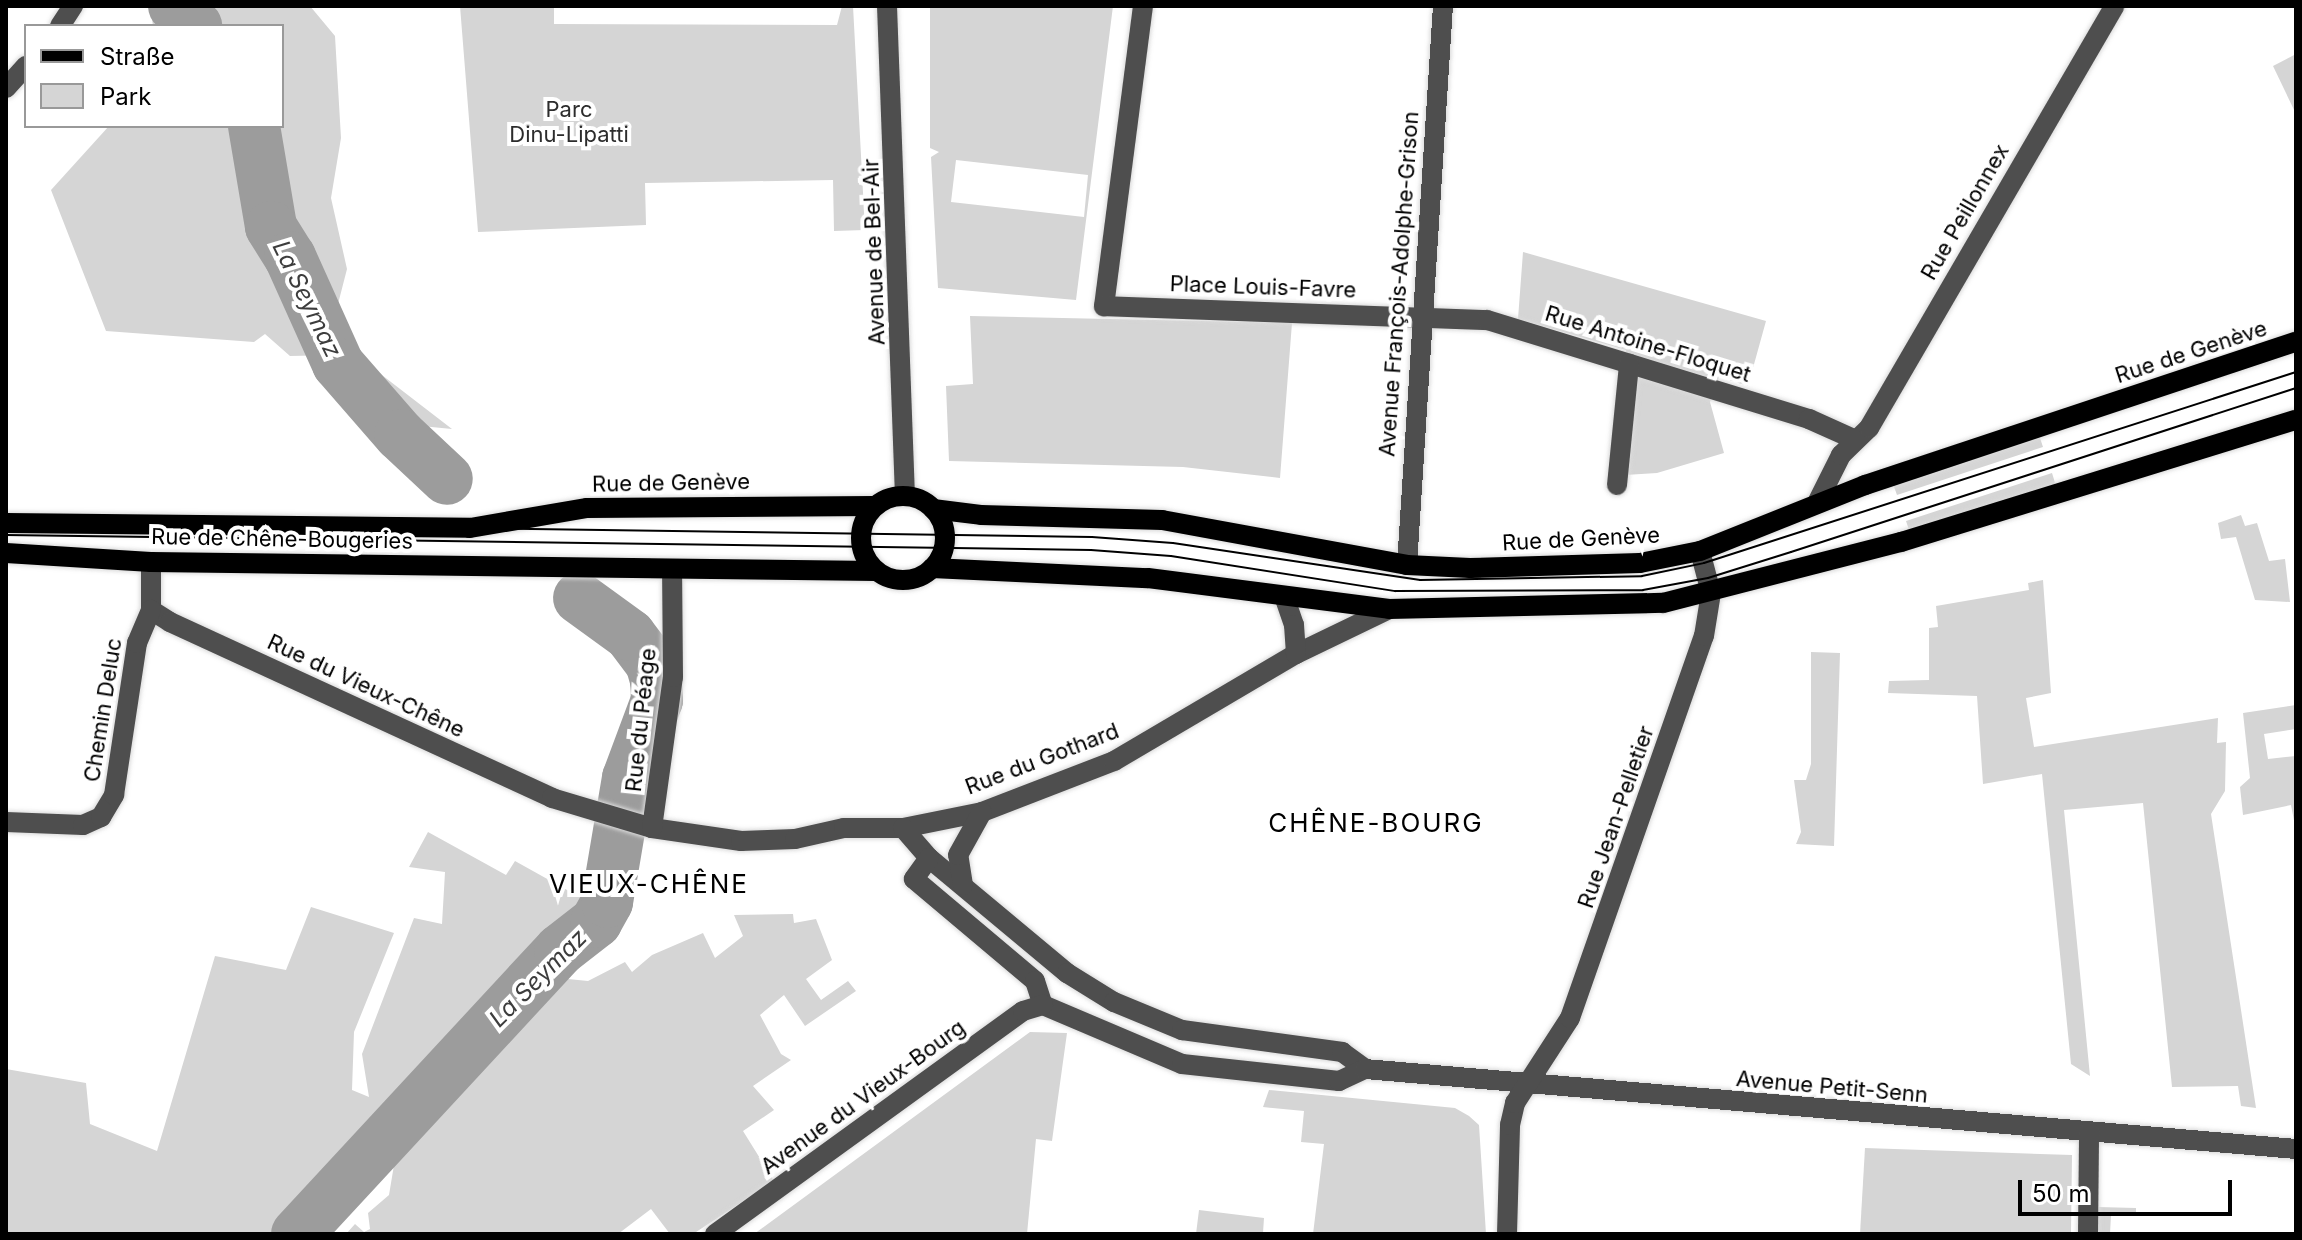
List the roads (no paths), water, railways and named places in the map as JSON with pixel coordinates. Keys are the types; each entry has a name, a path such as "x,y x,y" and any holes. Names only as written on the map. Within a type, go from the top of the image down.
{"main road":[{"name":"Rue de Genève","path":"6,523 470,528 587,508 875,506 905,496 933,509 981,515 1162,520 1407,565 1470,568 1640,563 1700,551 1817,503 2296,342"},
{"path":"932,568 1148,578 1389,609 1663,603 1711,593 2069,493 2296,420"},
{"path":"875,506 861,540 876,571"},
{"path":"672,569 876,571 910,579 932,568 941,555 945,535 933,509"},
{"name":"Rue de Chêne-Bougeries","path":"6,553 151,562 672,569"}],"street":[{"path":"61,24 73,6"},
{"name":"Avenue de Bel-Air","path":"887,6 905,496"},
{"name":"Place Louis-Favre","path":"1143,6 1104,306 1420,316"},
{"name":"Avenue François-Adolphe-Grison","path":"1407,565 1420,316 1443,6"},
{"name":"Rue Peillonnex","path":"1817,503 1841,455 1869,428 2115,6"},
{"path":"6,88 24,68"},
{"name":"Rue Antoine-Floquet","path":"1420,316 1487,320 1809,419 1856,440"},
{"path":"1617,485 1629,364"},
{"name":"Rue Jean-Pelletier","path":"1507,1234 1510,1125 1526,1086 1570,1018 1704,636 1711,593 1700,551"},
{"path":"151,562 151,610"},
{"name":"Rue du Péage","path":"646,826 673,677 672,569"},
{"path":"1284,596 1294,625 1296,654"},
{"name":"Rue du Gothard","path":"646,826 741,841 795,839 844,828 903,828 982,812 1114,761 1296,654 1389,609"},
{"name":"Rue du Vieux-Chêne","path":"151,610 500,776 608,817 646,826"},
{"name":"Chemin Deluc","path":"6,822 83,825 101,817 114,795 137,643 151,610"},
{"path":"963,885 958,855 982,812"},
{"name":"Avenue Petit-Senn","path":"903,828 929,858 1067,973 1114,1002 1182,1030 1342,1052 1365,1069 1526,1086 2296,1149"},
{"path":"929,858 914,879 1035,981 1043,1005"},
{"name":"Avenue Petit-Senn","path":"1043,1005 1182,1064 1339,1081 1365,1069"},
{"name":"Avenue du Vieux-Bourg","path":"715,1234 1023,1011 1043,1005"},
{"path":"2088,1234 2089,1132"}],"waterway":[{"name":"La Seymaz","path":"174,6 194,24"},
{"name":"La Seymaz","path":"254,128 271,227 290,257 338,364 400,435 447,479"},
{"name":"La Seymaz","path":"297,1234 560,950 596,922 607,902 628,778 657,700 656,680 651,663 630,635 579,598"}],"tram line":[{"path":"470,528 1092,537 1173,543 1420,580 1642,576 1704,563 2296,372"},
{"path":"6,535 1091,550 1171,556 1395,591 1643,590 1708,578 2296,388"}],"district":[{"name":"CHÊNE-BOURG","path":"1376,823"},
{"name":"VIEUX-CHÊNE","path":"649,884"}],"park label":[{"name":"Parc Dinu-Lipatti","path":"569,122"}]}
